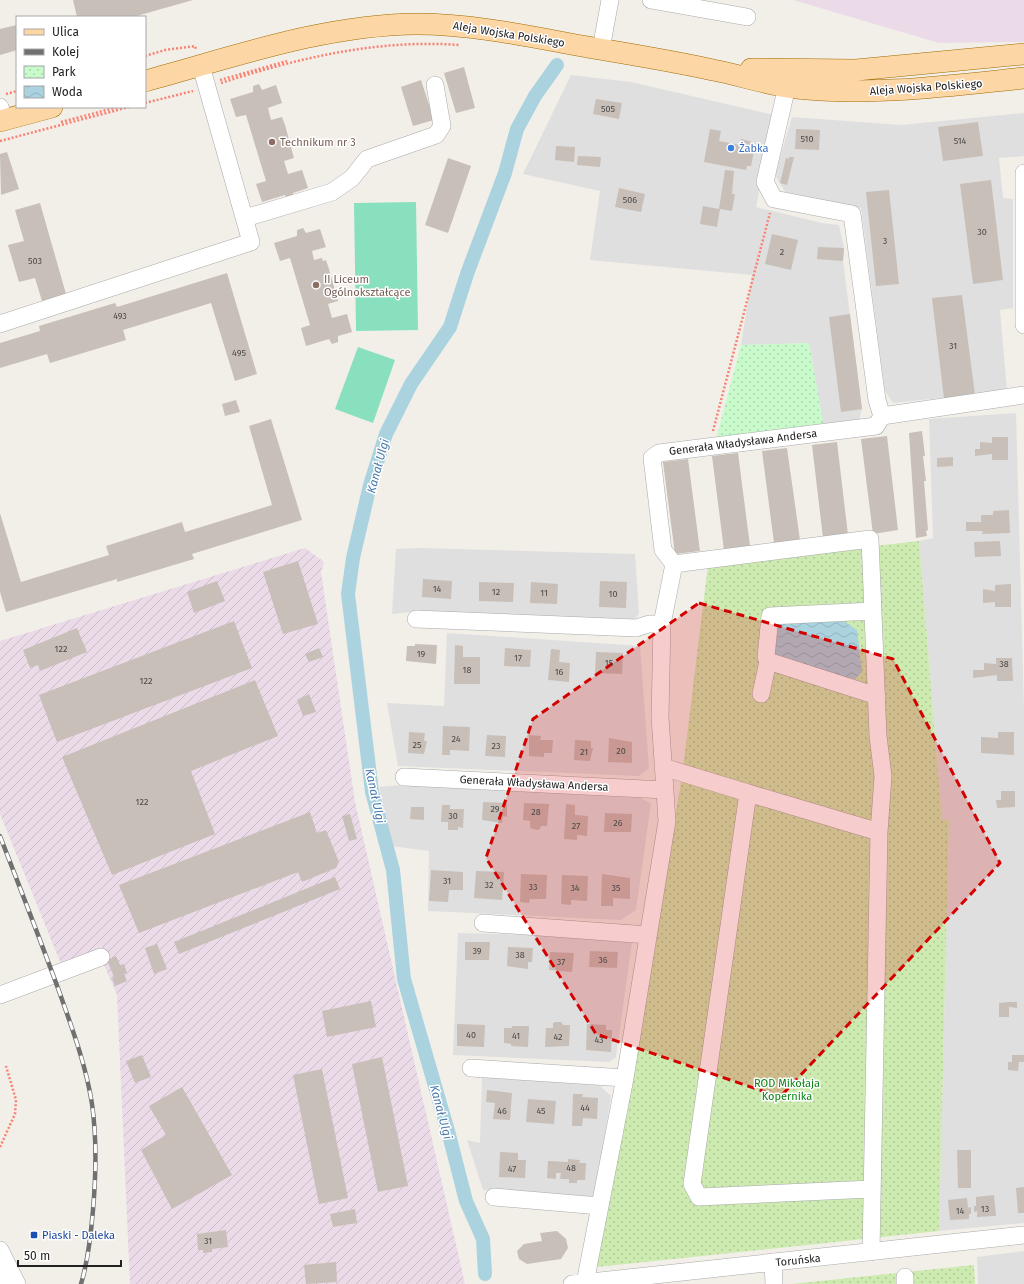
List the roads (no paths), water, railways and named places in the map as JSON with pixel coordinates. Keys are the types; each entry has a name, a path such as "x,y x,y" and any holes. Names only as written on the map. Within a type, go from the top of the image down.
{"main road":[{"name":"Aleja Wojska Polskiego","path":"146,81 205,79 292,41 324,34 400,24 436,24 478,28 710,69 787,86 840,91 898,91 1024,78"},
{"name":"Aleja Wojska Polskiego","path":"710,69 856,70 1024,54"},
{"path":"1,116 46,108"}],"street":[{"path":"601,49 610,0"},
{"path":"651,0 747,17"},
{"path":"0,324 252,242 205,79"},
{"path":"245,218 332,192 352,178 367,159 436,135 442,126 435,85"},
{"path":"787,86 765,182 774,199 852,214 877,400 882,416"},
{"path":"1024,173 1024,325"},
{"name":"Generała Władysława Andersa","path":"674,564 663,550 652,458 659,453 876,426 882,416 1024,395"},
{"path":"579,1284 600,1206 625,1078 667,821 660,717 662,624 674,564 870,539 877,696 883,776 879,832 871,1252"},
{"path":"761,694 768,661 766,656 770,616 873,610"},
{"path":"416,619 636,628 649,624 662,624"},
{"path":"768,661 877,696"},
{"path":"663,767 879,832"},
{"name":"Generała Władysława Andersa","path":"404,776 665,790"},
{"path":"748,793 692,1184 699,1197 872,1188"},
{"path":"483,923 648,935"},
{"path":"0,995 101,956"},
{"path":"471,1068 625,1078"},
{"path":"494,1197 600,1206"},
{"name":"Toruńska","path":"579,1284 1024,1235"},
{"path":"0,1250 16,1284"},
{"path":"774,1262 774,1284"},
{"path":"0,1277 3,1284"}],"water":[{"path":"838,617 857,630 862,672 855,679 823,672 770,654 769,623"}],"waterway":[{"name":"Kanał Ulgi","path":"485,1274 483,1239 466,1201 448,1131 404,979 393,870 372,792 348,594 353,558 370,485 386,434 411,384 450,327 467,274 505,173 517,129 535,96 557,65"}],"railway":[{"path":"0,836 64,1005 86,1075 92,1104 95,1130 95,1184 89,1247 81,1284"}],"place":[{"name":"Technikum nr 3","path":"272,142"},
{"name":"Żabka","path":"731,148"},
{"name":"II Liceum Ogólnokształcące","path":"316,285"},
{"name":"Piaski - Daleka","path":"34,1235"}],"park label":[{"name":"ROD Mikołaja Kopernika","path":"787,1089"}]}
